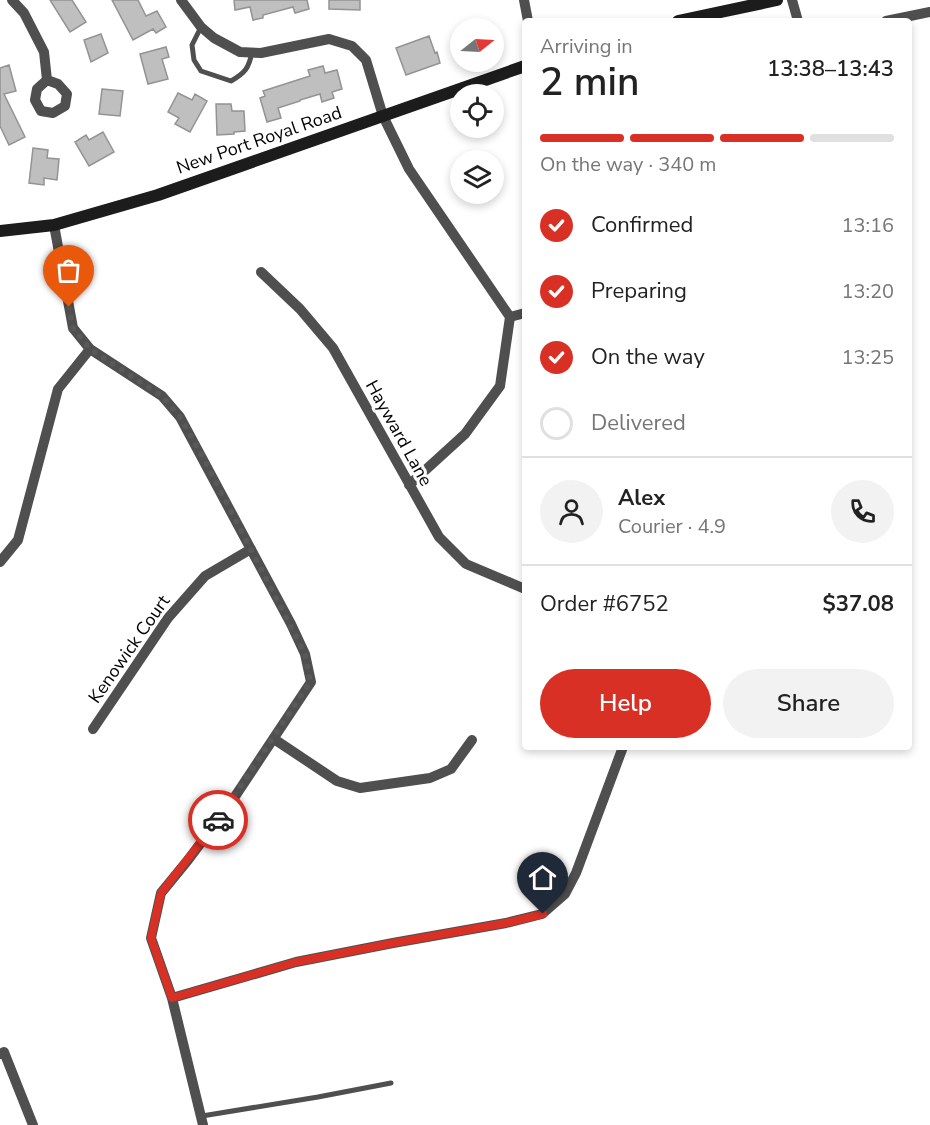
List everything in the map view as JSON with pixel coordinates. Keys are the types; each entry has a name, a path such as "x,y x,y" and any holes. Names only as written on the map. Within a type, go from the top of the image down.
{"street":[{"path":"12,0 24,13 44,52 47,80"},
{"path":"181,0 201,27 214,38 240,52 261,53 329,39 352,46 366,60 383,116 409,169 510,317 500,386 465,434 410,485"},
{"path":"524,0 527,18"},
{"path":"692,18 777,0"},
{"path":"792,0 797,18"},
{"path":"901,18 930,12"},
{"name":"New Port Royal Road","path":"0,231 54,225 158,195 522,67"},
{"path":"54,225 73,328 90,349 162,396 180,417 305,654 310,682 230,804 161,893 151,938 172,998 203,1120"},
{"name":"Hayward Lane","path":"261,272 300,309 333,348 439,537 466,564 522,588"},
{"path":"510,317 522,314"},
{"path":"0,562 18,540 58,389 90,349"},
{"name":"Kenowick Court","path":"93,729 168,618 205,576 251,549"},
{"path":"274,739 337,781 360,788 430,778 452,769 472,740"},
{"path":"172,998 296,962 543,914 565,894 576,873 621,750"},
{"path":"0,1054 4,1052 33,1125"}],"lane":[{"path":"201,27 192,45 194,60 201,71 231,81 242,74 250,64 252,52"},
{"path":"203,1120 391,1083"}],"building":[{"path":"50,0 72,0 86,22 70,32"},
{"path":"112,0 138,0 146,16 157,11 166,27 156,33 153,29 133,40"},
{"path":"234,0 307,0 309,9 295,13 293,7 253,20 250,7 235,10"},
{"path":"329,0 360,0 360,10 329,9"},
{"path":"101,34 108,53 91,62 84,40"},
{"path":"429,36 440,63 406,75 396,48"},
{"path":"166,47 169,57 162,59 168,79 148,84 140,54"},
{"path":"9,65 16,91 4,94 25,137 9,145 0,126 0,68"},
{"path":"323,66 325,73 337,70 342,89 332,92 334,98 322,102 320,94 300,100 278,108 281,118 267,122 260,98 265,96 263,91 310,76 308,70"},
{"path":"102,89 123,91 120,116 99,114"},
{"path":"178,93 192,100 195,94 207,101 190,132 175,124 179,118 168,112"},
{"path":"216,104 231,104 232,111 244,111 245,131 217,135"},
{"path":"103,132 114,152 89,166 75,142 86,135 89,140"},
{"path":"33,148 48,150 47,158 59,159 57,180 44,178 44,185 29,183"}],"way so far":[{"path":"69,307 73,328 90,349 162,396 180,417 305,654 310,682 218,820"}],"route":[{"path":"218,820 161,893 151,938 172,998 296,962 543,914"}]}
